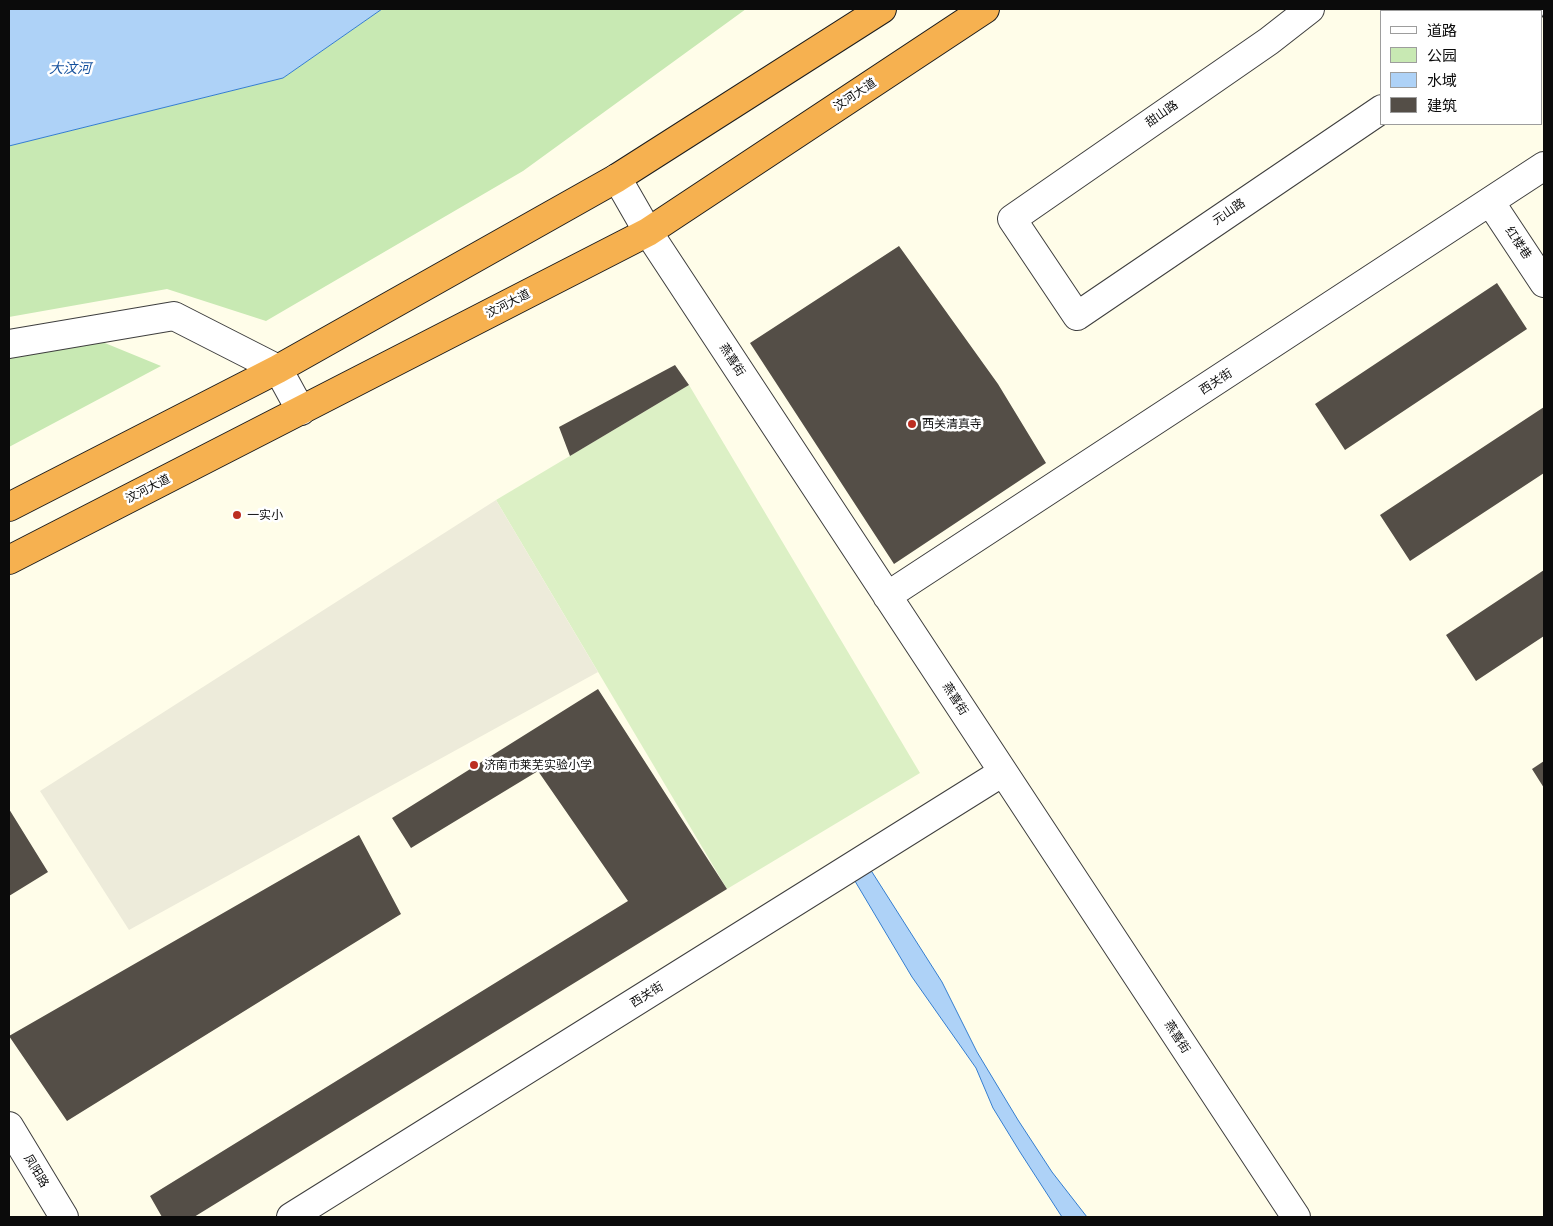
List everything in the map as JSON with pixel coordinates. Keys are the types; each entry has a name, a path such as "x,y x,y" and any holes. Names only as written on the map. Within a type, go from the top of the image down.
{"highway":[{"path":"9,507 278,369 617,178 882,9"},
{"name":"汶河大道","path":"9,560 648,232 985,9"}],"street":[{"name":"甜山路","path":"1077,316 1012,218 1269,41 1310,9"},
{"name":"元山路","path":"1077,316 1380,110"},
{"name":"西关街","path":"887,596 1491,203 1544,166"},
{"name":"燕喜街","path":"617,178 648,232 1296,1217"},
{"name":"红楼巷","path":"1491,203 1544,283"},
{"path":"9,344 174,316 278,369 301,411"},
{"name":"西关街","path":"292,1217 1003,772"},
{"name":"凤阳路","path":"9,1126 64,1217"}],"green space":[{"path":"382,9 746,9 523,171 266,321 167,289 9,317 9,146 283,78"},
{"path":"78,332 161,366 9,447 9,348"},
{"path":"689,385 920,773 727,889 496,500"}],"shaded area":[{"path":"496,500 598,672 129,930 40,791"}],"water":[{"name":"大汶河","path":"9,9 382,9 283,78 9,146"},
{"path":"865,861 942,982 977,1052 1018,1120 1052,1172 1087,1217 1062,1217 1020,1152 993,1108 976,1068 912,977 849,871"}],"building":[{"name":"西关清真寺","path":"899,246 998,384 1046,463 894,564 750,343"},
{"path":"1497,283 1527,329 1345,450 1315,404"},
{"path":"675,365 689,385 570,456 559,427"},
{"path":"1544,407 1544,473 1410,561 1380,515"},
{"path":"1544,570 1544,636 1476,681 1446,635"},
{"path":"598,689 727,889 194,1217 162,1217 150,1196 628,901 538,771 411,848 392,818"},
{"path":"1544,761 1544,788 1532,769"},
{"path":"9,809 48,872 9,896"},
{"path":"359,835 401,914 67,1121 9,1036"}],"place":[{"name":"西关清真寺","path":"912,424"},
{"name":"一实小","path":"237,515"},
{"name":"济南市莱芜实验小学","path":"474,765"}]}
